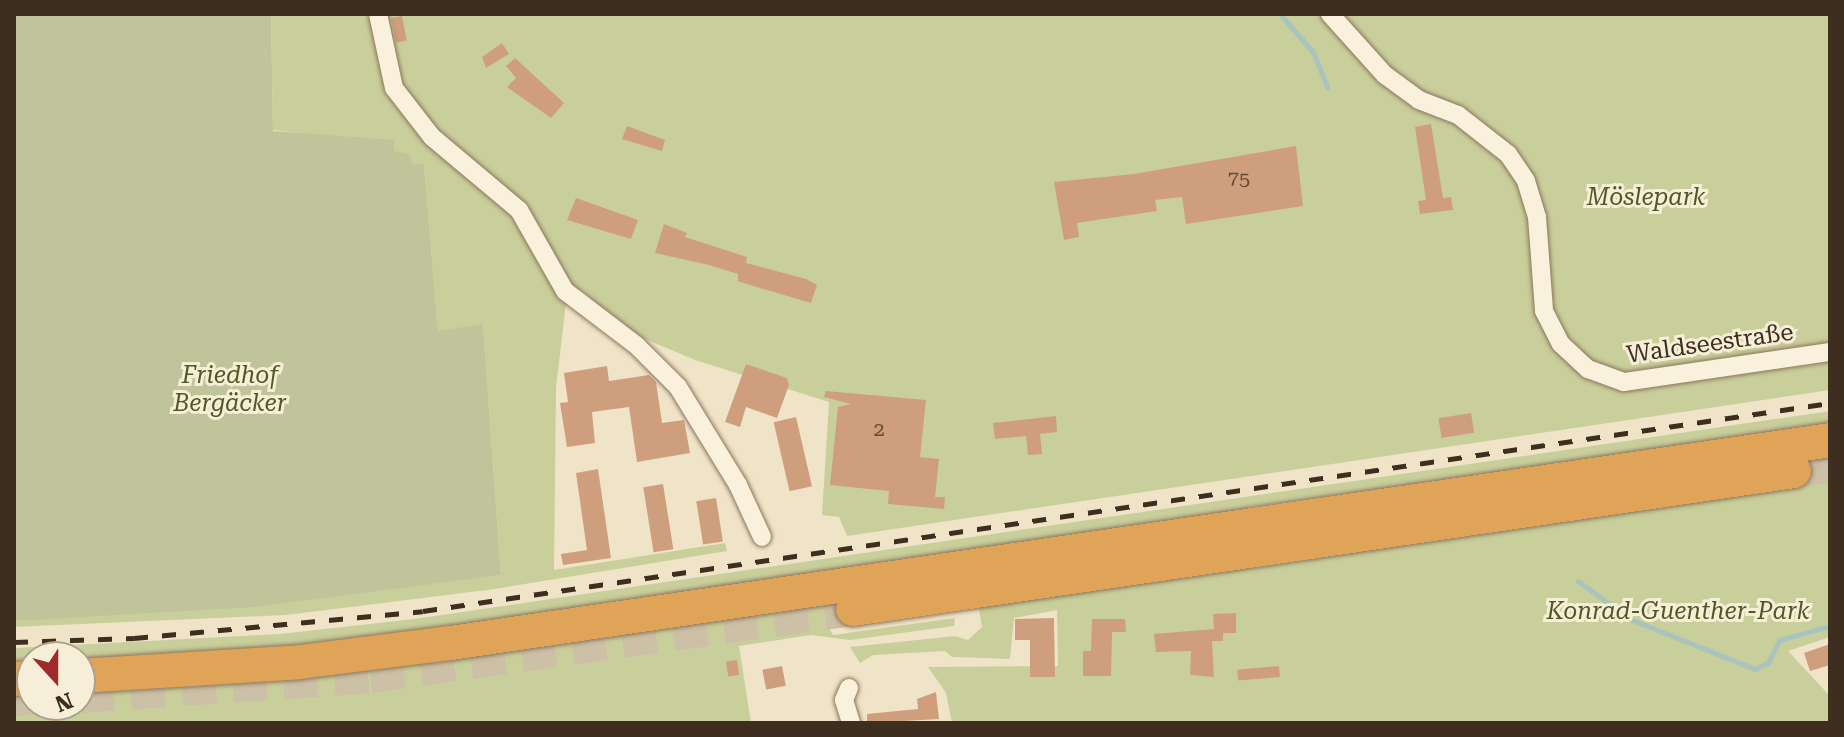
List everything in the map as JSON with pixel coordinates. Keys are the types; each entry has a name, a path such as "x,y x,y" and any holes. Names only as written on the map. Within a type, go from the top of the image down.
{"highway":[{"path":"96,675 300,662 451,643 1830,440"},
{"path":"853,609 1794,471"}],"street":[{"path":"378,14 394,88 432,137 519,210 565,291 636,345 678,387 738,485 762,537"},
{"name":"Waldseestraße","path":"1330,14 1385,75 1419,100 1458,115 1508,154 1526,181 1537,217 1544,311 1561,344 1588,369 1624,382 1830,352"},
{"path":"849,688 844,700 851,723"}],"green space":[{"name":"Friedhof Bergäcker","path":"14,14 271,14 273,131 395,140 394,151 409,154 413,165 424,164 438,331 483,324 501,575 254,607 14,621"},
{"name":"Möslepark","path":"271,14 1830,14 1830,390 847,536 839,517 822,515 829,402 695,360 631,333 581,290 566,303 556,388 554,570 725,543 727,551 495,589 286,615 14,627 14,621 501,575 483,325 438,332 424,165 413,165 393,151 395,145 273,130"},
{"path":"1830,411 1830,428 1249,507 1238,515 375,643 96,665 96,644 280,634 414,619"},
{"name":"Konrad-Guenther-Park","path":"1830,449 1830,637 1788,651 1830,696 1830,723 952,723 946,693 928,667 1058,666 1057,610 1014,618 1010,659 952,657 945,651 873,655 860,663 850,647 955,636 968,640 982,627 978,604 1241,564 1256,568 1320,558 1332,550 828,626 833,635 955,618 954,626 850,640 811,635 739,646 751,723 14,723 16,687 16,721 96,721 96,682"},
{"path":"14,648 16,648 14,669"}],"building":[{"path":"402,16 407,41 396,43 391,18"},
{"path":"502,43 509,54 486,68 482,57"},
{"path":"515,58 564,103 551,118 507,87 516,78 506,66"},
{"path":"1431,124 1443,198 1451,197 1453,210 1420,214 1418,201 1426,200 1415,127"},
{"path":"627,126 665,140 662,151 622,139"},
{"path":"1296,146 1303,206 1186,224 1182,197 1155,200 1157,211 1077,223 1079,237 1064,240 1054,182 1134,174"},
{"path":"576,198 638,220 631,239 567,220"},
{"path":"664,224 687,233 685,237 747,257 746,263 806,279 817,285 811,303 738,281 738,274 655,253"},
{"path":"746,364 787,378 789,385 777,418 746,407 740,427 725,422"},
{"path":"607,366 609,381 649,375 656,382 662,423 684,420 690,453 637,462 629,407 592,412 595,443 567,447 560,403 568,402 564,373"},
{"path":"826,391 926,400 920,457 939,459 935,497 945,497 944,509 888,504 889,491 830,485 838,407 851,404 824,397"},
{"path":"1471,413 1474,433 1442,438 1438,418"},
{"path":"1056,416 1057,432 1040,434 1042,454 1028,455 1026,436 995,439 993,423"},
{"path":"796,417 812,486 790,491 774,422"},
{"path":"598,469 611,558 563,565 561,554 587,550 576,473"},
{"path":"663,484 673,549 654,552 643,487"},
{"path":"716,498 723,541 703,545 696,501"},
{"path":"1236,613 1236,633 1223,633 1223,641 1212,641 1214,677 1190,675 1191,651 1156,652 1154,634 1214,629 1213,614"},
{"path":"1054,618 1055,677 1030,677 1030,640 1015,640 1015,619"},
{"path":"1092,619 1125,619 1126,632 1112,632 1111,676 1083,676 1083,651 1091,651"},
{"path":"1830,644 1830,665 1810,671 1804,653"},
{"path":"737,660 739,675 728,676 726,662"},
{"path":"782,666 786,686 766,689 762,670"},
{"path":"1279,666 1280,677 1238,681 1237,670"},
{"path":"936,692 939,719 867,723 867,714 918,709 917,699"}],"waterway":[{"path":"1280,14 1313,52 1327,87"},
{"path":"1578,581 1630,619 1755,669 1768,663 1779,640 1830,626"}],"tunnel":[{"path":"1794,471 1830,466"},
{"path":"96,695 370,676 853,609"}],"railway":[{"path":"14,642 134,638 423,611 1830,403"}]}
